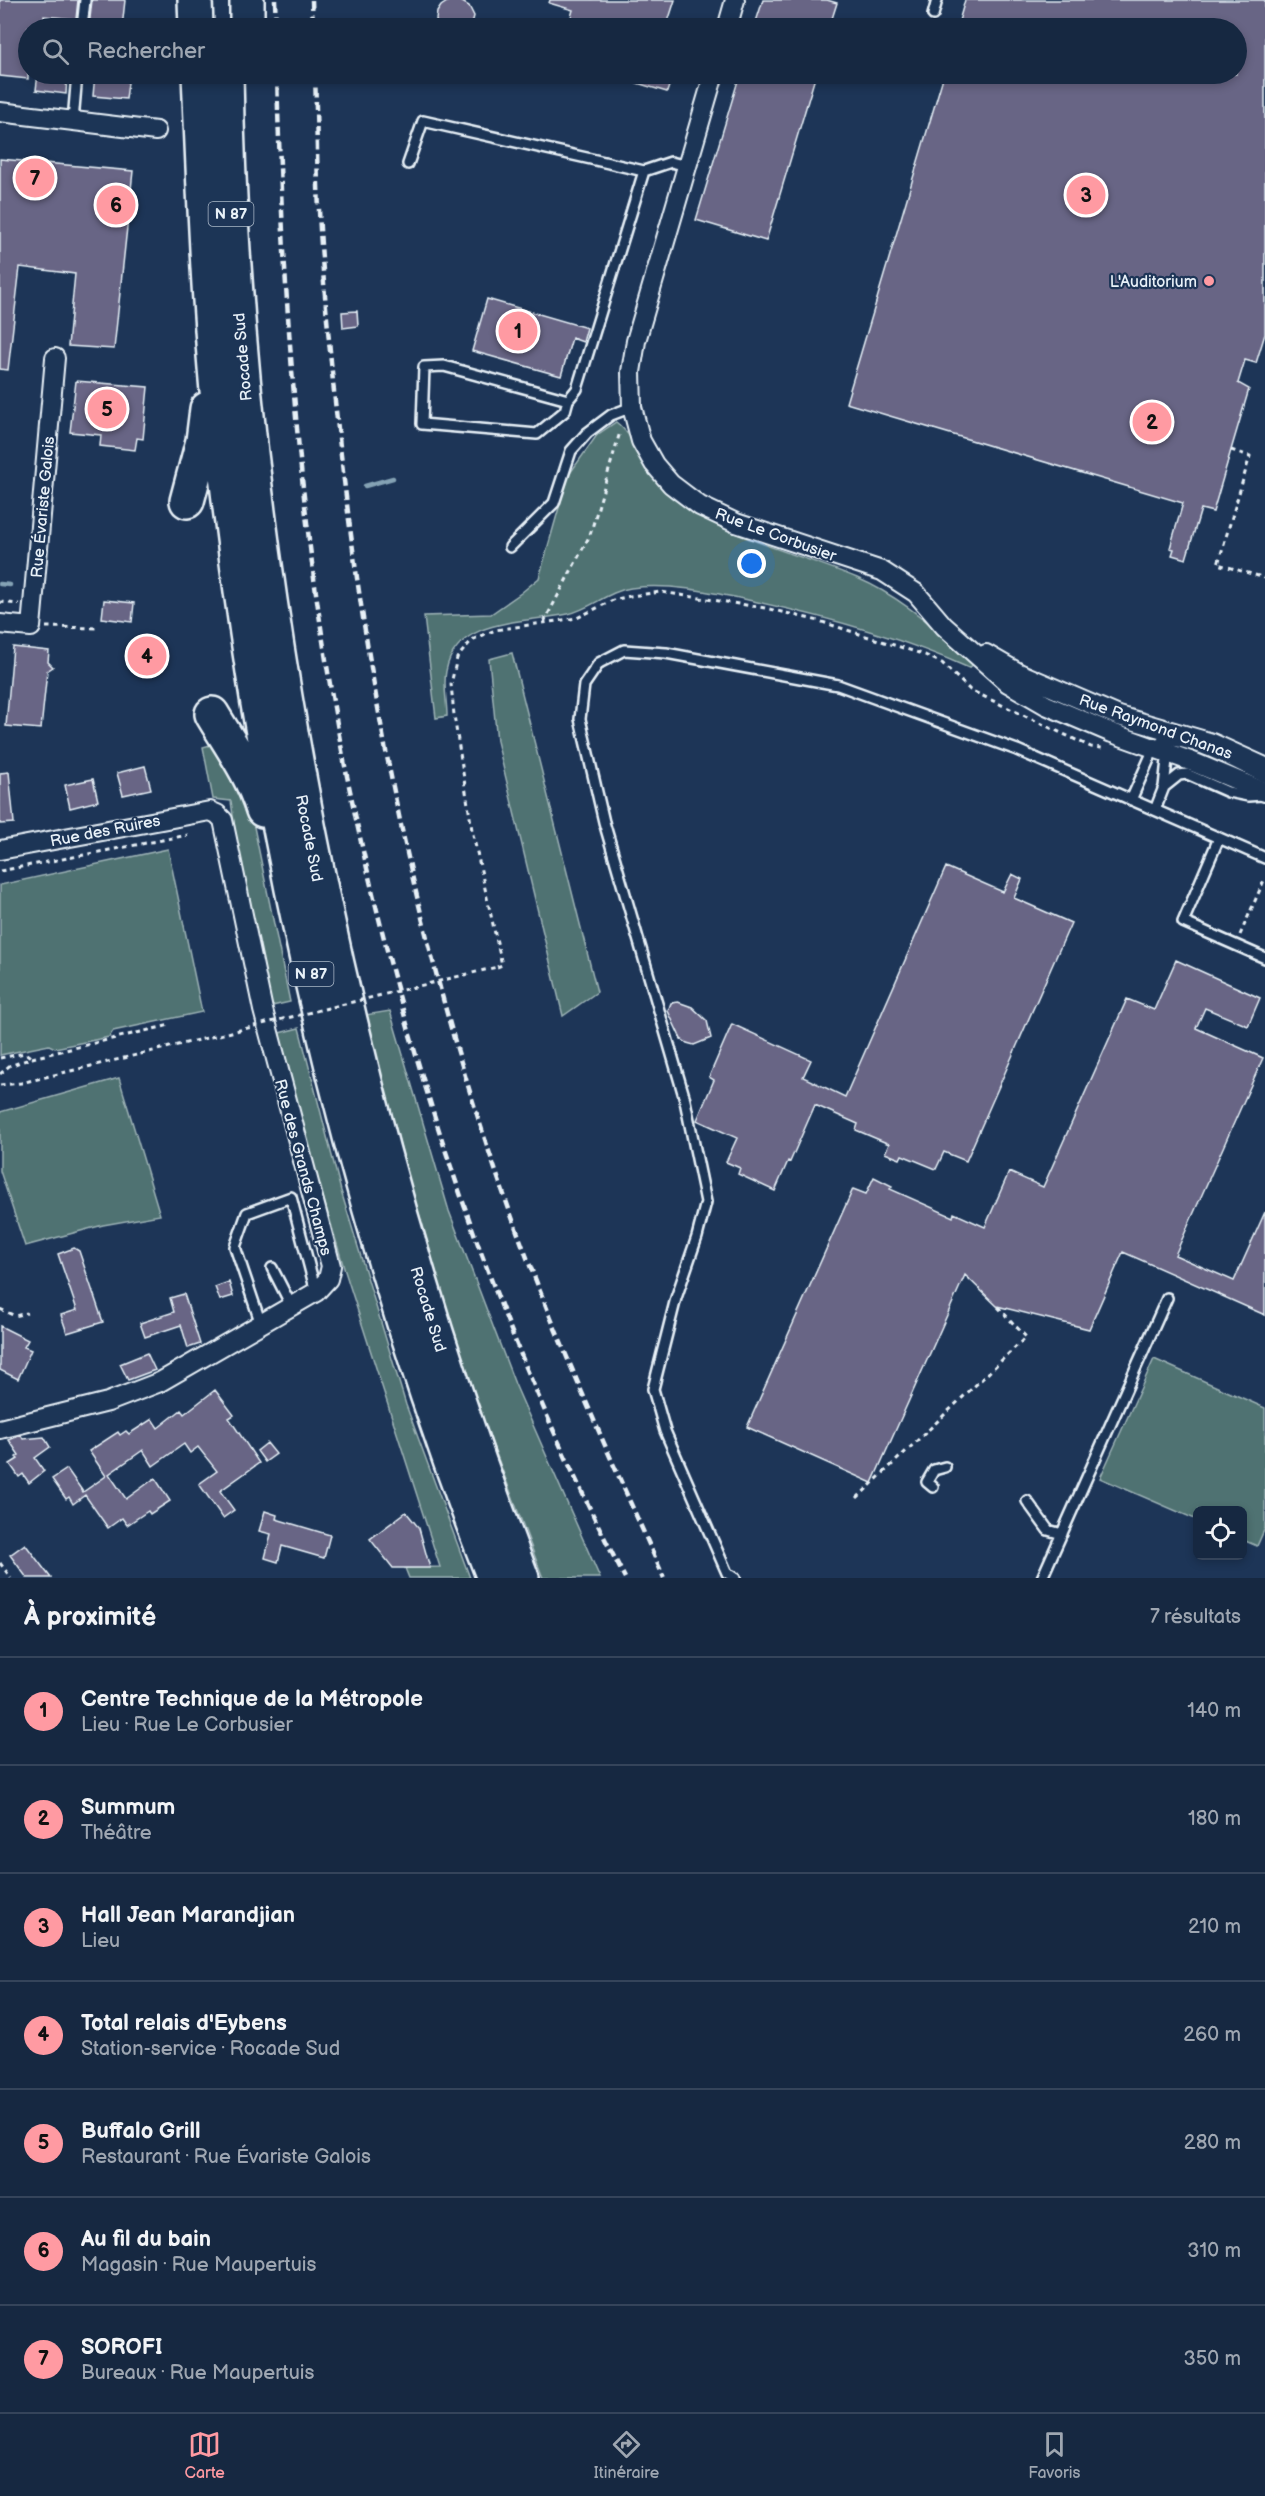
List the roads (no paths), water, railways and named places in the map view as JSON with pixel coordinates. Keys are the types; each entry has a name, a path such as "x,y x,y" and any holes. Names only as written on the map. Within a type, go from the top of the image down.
{"highway":[{"path":"197,0 197,18"},
{"path":"225,0 225,18"},
{"path":"247,0 247,18"},
{"name":"Rocade Sud","path":"200,84 227,353 294,750 331,941 384,1160 423,1291 471,1438 522,1578"},
{"name":"Rocade Sud","path":"226,84 231,201 227,353 231,514 253,668 287,861 326,1038 357,1161 398,1301 442,1436 494,1578"},
{"path":"187,501 227,353 245,84"},
{"name":"N 87","path":"212,714 255,785 326,1038"},
{"path":"471,1438 534,1578"}],"street":[{"path":"730,18 735,0"},
{"name":"Rue Le Corbusier","path":"711,84 636,341 626,409 654,464 671,484 700,506 736,523 882,571 916,593 944,626 969,646"},
{"path":"0,112 156,131"},
{"name":"Rue Évariste Galois","path":"0,624 30,627 55,358"},
{"name":"Rue Raymond Chanas","path":"969,646 1019,673 1119,716 1157,743 1212,743 1265,767"},
{"path":"1157,743 1194,755 1265,794"},
{"name":"Rue des Ruires","path":"0,850 210,811"},
{"name":"Rue des Grands Champs","path":"0,1429 108,1402 160,1382 316,1292 330,1275 330,1257 279,1075 223,820 210,811"}],"lane":[{"path":"83,18 85,0"},
{"path":"933,15 937,0"},
{"path":"73,121 76,84"},
{"path":"408,164 423,121 644,171 671,162 687,166"},
{"path":"568,400 444,366 424,367 422,424 537,434 565,411 568,400 577,389 644,171"},
{"path":"510,546 554,502 571,451 587,433 611,415 626,409"},
{"path":"735,1578 727,1573 665,1431 653,1389 676,1298 698,1237 706,1202 684,1096 604,822 580,719 584,686 599,663 624,650 666,653 838,685 985,737 1265,858"},
{"path":"1157,743 1164,787"},
{"path":"1131,800 1157,743"},
{"path":"1194,755 1265,778"},
{"path":"1155,810 1164,787 1179,775 1187,774 1228,792 1248,796 1265,794"},
{"path":"1218,838 1183,920 1265,958"},
{"path":"261,1324 235,1247 247,1213 291,1197 316,1292"},
{"path":"272,1268 292,1307"},
{"path":"1042,1578 1167,1298"},
{"path":"933,1487 927,1482 934,1470 945,1467"},
{"path":"1027,1501 1048,1530"},
{"path":"1038,1533 1048,1530 1062,1534"}],"waterway":[{"path":"365,486 393,478"},
{"path":"0,584 10,585"}],"railway":[{"path":"275,0 276,18"},
{"path":"312,0 313,18"},
{"path":"277,84 289,335 305,508 329,681 368,871 423,1079 456,1182 493,1284 533,1383 577,1482 625,1578"},
{"path":"315,84 321,245 331,365 345,486 361,606 381,726 405,846 466,1080 504,1195 560,1341 664,1578"}],"place":[{"name":"SOROFI","path":"35,178"},
{"name":"Hall Jean Marandjian","path":"1086,195"},
{"name":"Au fil du bain","path":"116,205"},
{"name":"L'Auditorium","path":"1209,281"},
{"name":"Centre Technique de la Métropole","path":"518,331"},
{"name":"Buffalo Grill","path":"107,409"},
{"name":"Summum","path":"1152,422"},
{"name":"Total relais d'Eybens","path":"147,656"}]}
